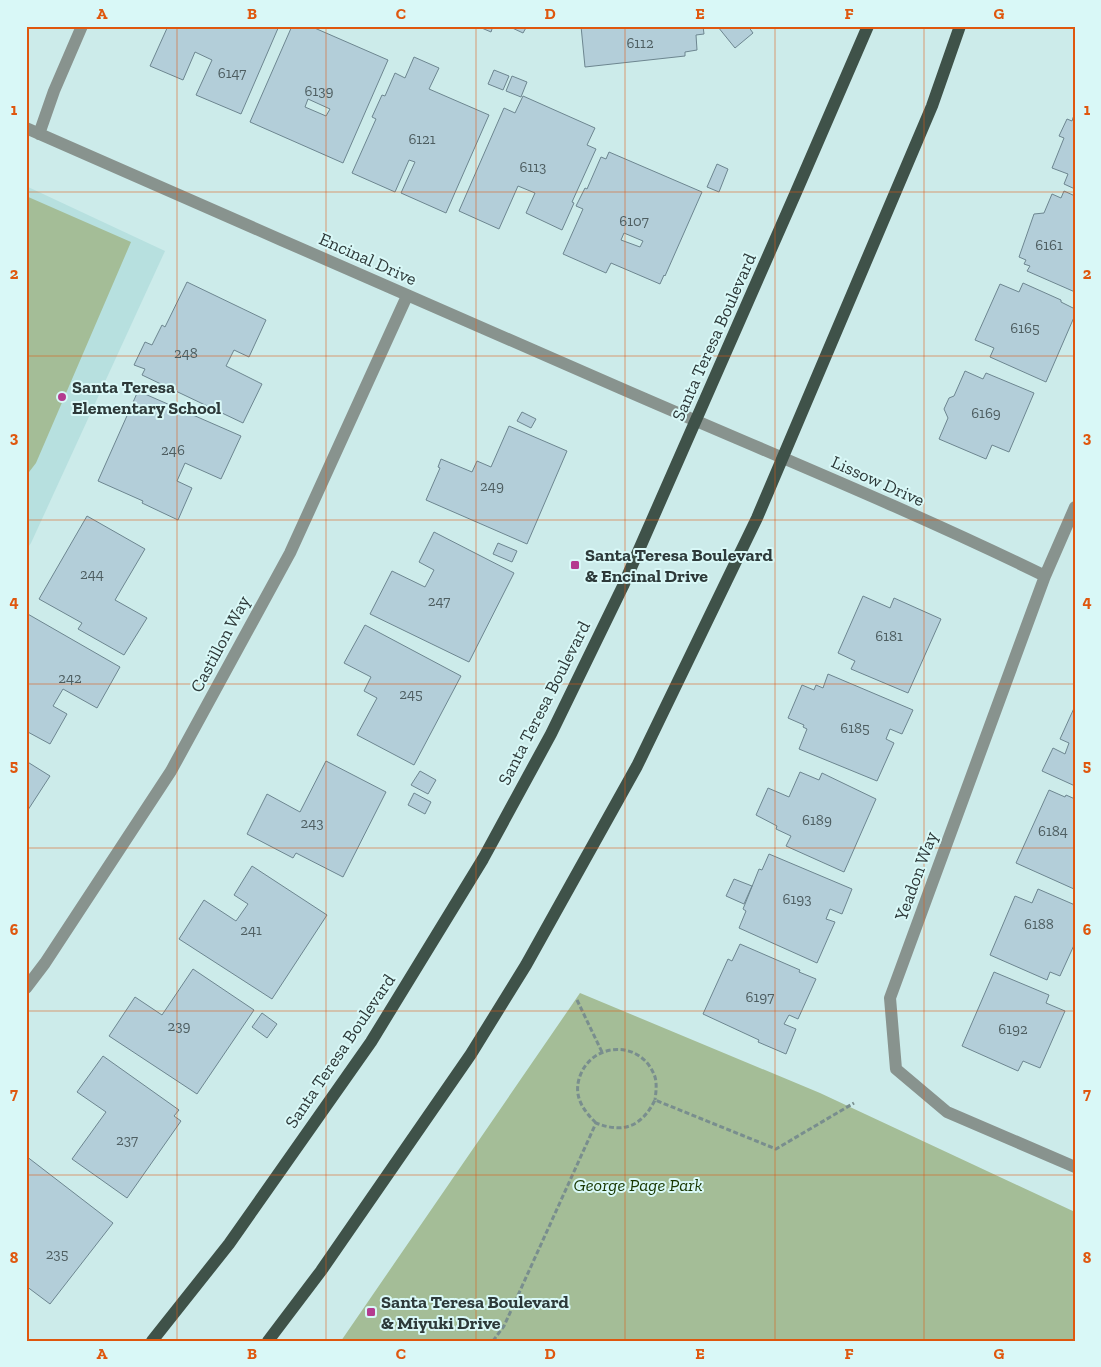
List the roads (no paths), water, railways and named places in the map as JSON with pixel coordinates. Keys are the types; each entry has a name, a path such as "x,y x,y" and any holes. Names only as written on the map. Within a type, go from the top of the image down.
{"main road":[{"name":"Santa Teresa Boulevard","path":"152,1341 229,1244 371,1042 483,859 551,734 623,586 868,26"},
{"path":"268,1341 321,1271 471,1054 526,965 637,766 757,518 932,106 960,26"}],"street":[{"path":"39,134 54,91 82,26"},
{"name":"Encinal Drive","path":"26,128 406,296 696,421"},
{"name":"Castillon Way","path":"26,988 45,963 172,771 290,553 406,296"},
{"name":"Lissow Drive","path":"696,421 1001,554 1044,576"},
{"name":"Yeadon Way","path":"1075,507 1044,576 890,998 896,1069 947,1112 1075,1167"}],"place":[{"name":"Santa Teresa Elementary School","path":"62,397"},
{"name":"Santa Teresa Boulevard & Encinal Drive","path":"575,565"},
{"name":"Santa Teresa Boulevard & Miyuki Drive","path":"371,1312"}],"park label":[{"name":"George Page Park","path":"638,1185"}]}
